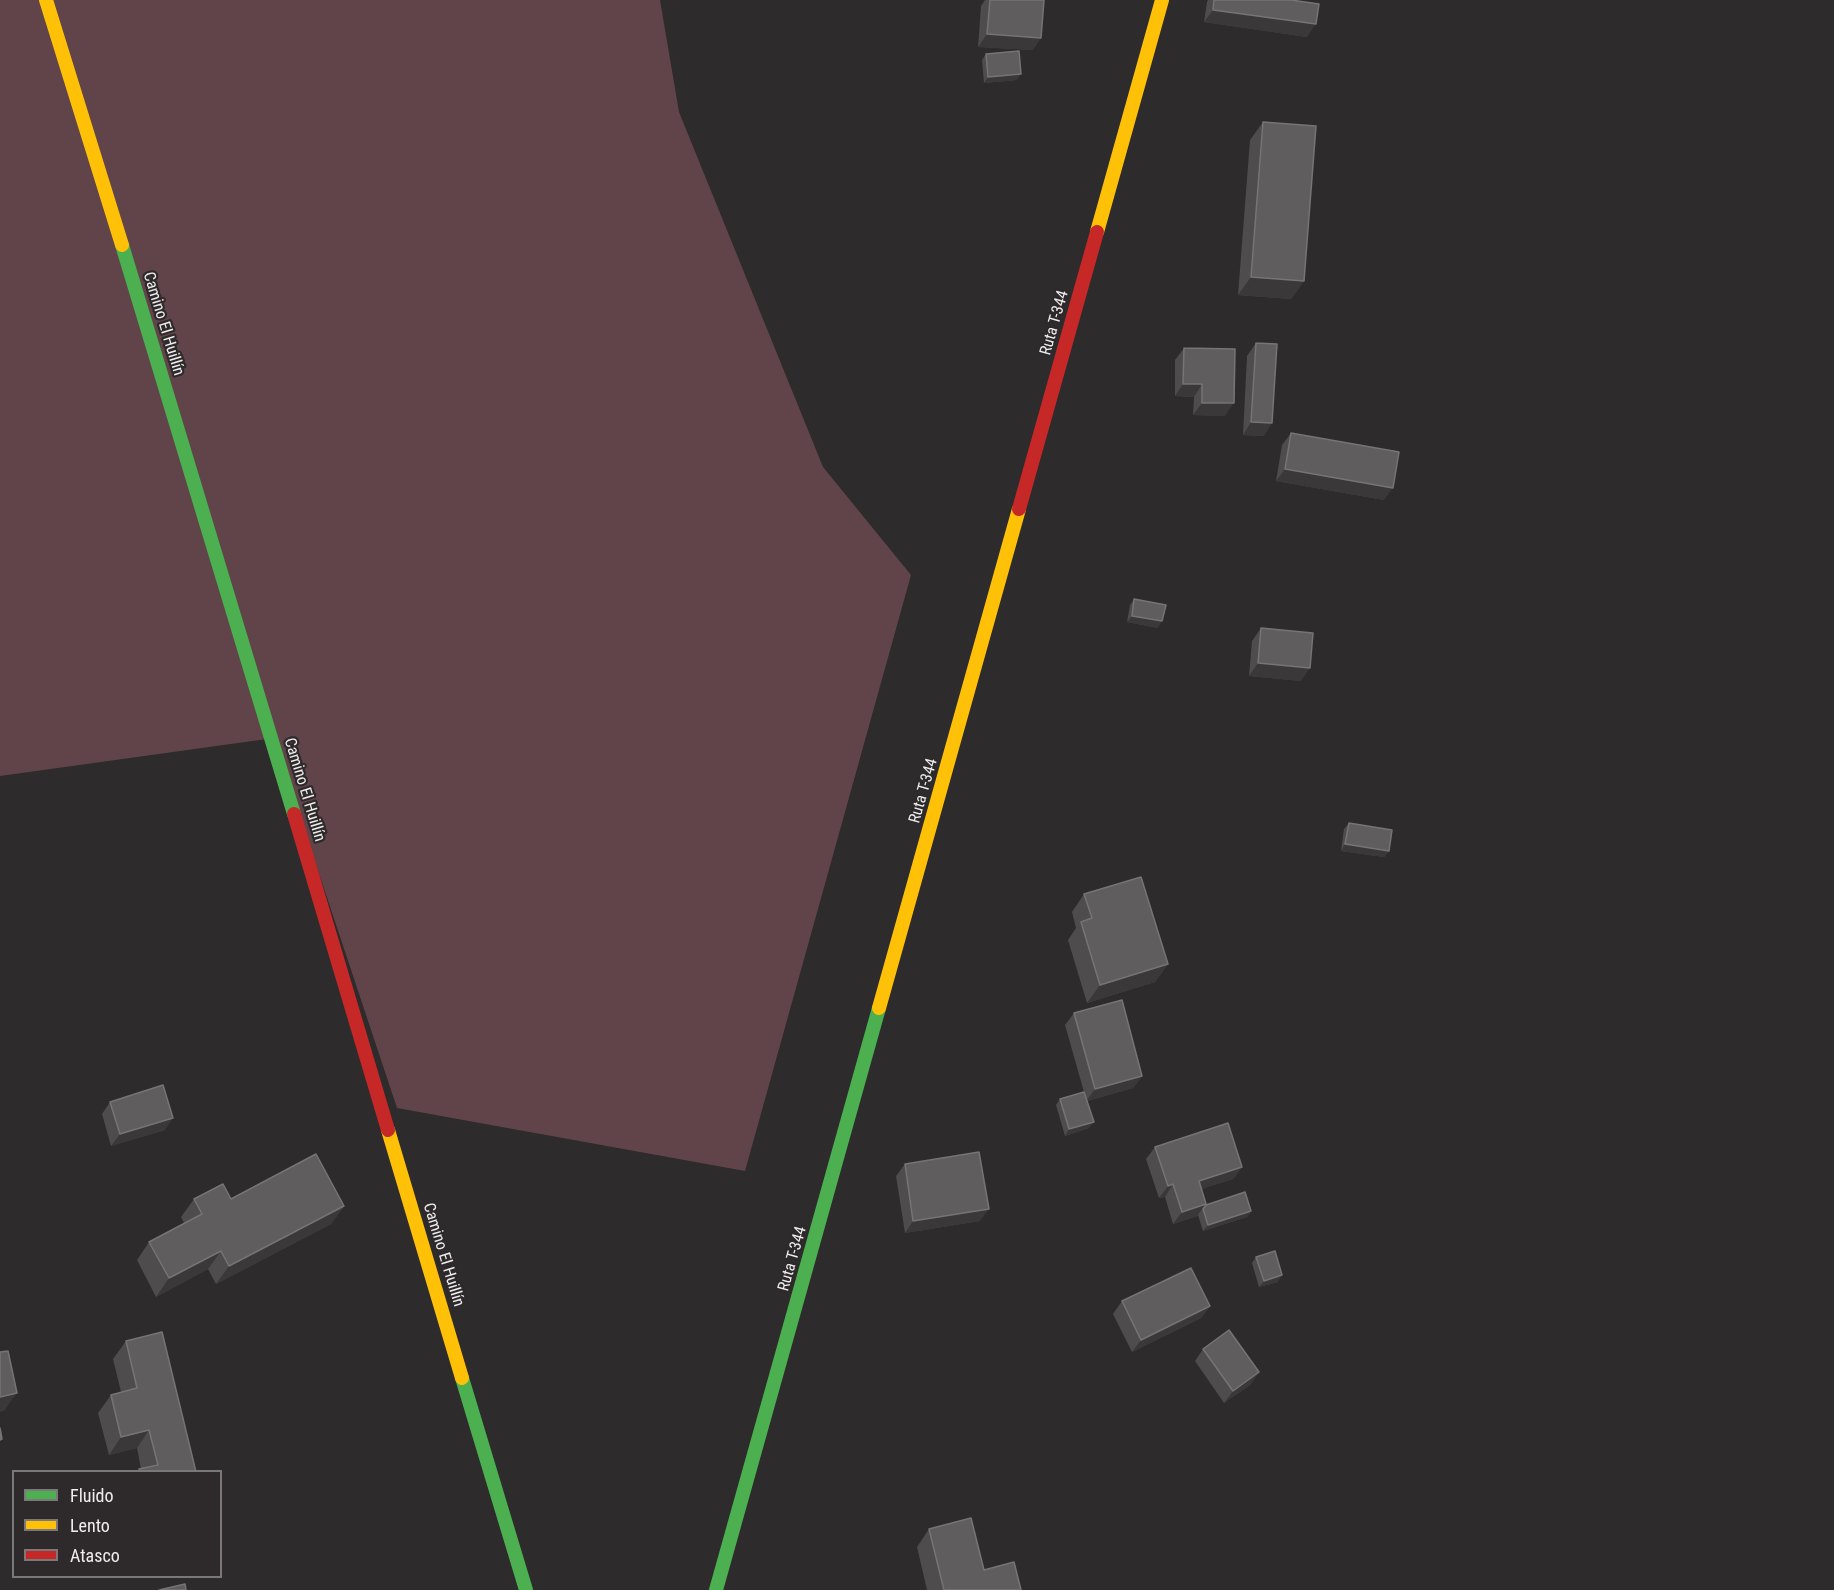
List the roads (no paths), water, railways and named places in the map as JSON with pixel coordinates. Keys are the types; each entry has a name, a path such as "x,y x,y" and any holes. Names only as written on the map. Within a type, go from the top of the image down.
{"street":[{"name":"Camino El Huillín","path":"46,0 197,491 526,1590"},
{"name":"Ruta T-344","path":"716,1590 1162,0"}]}
